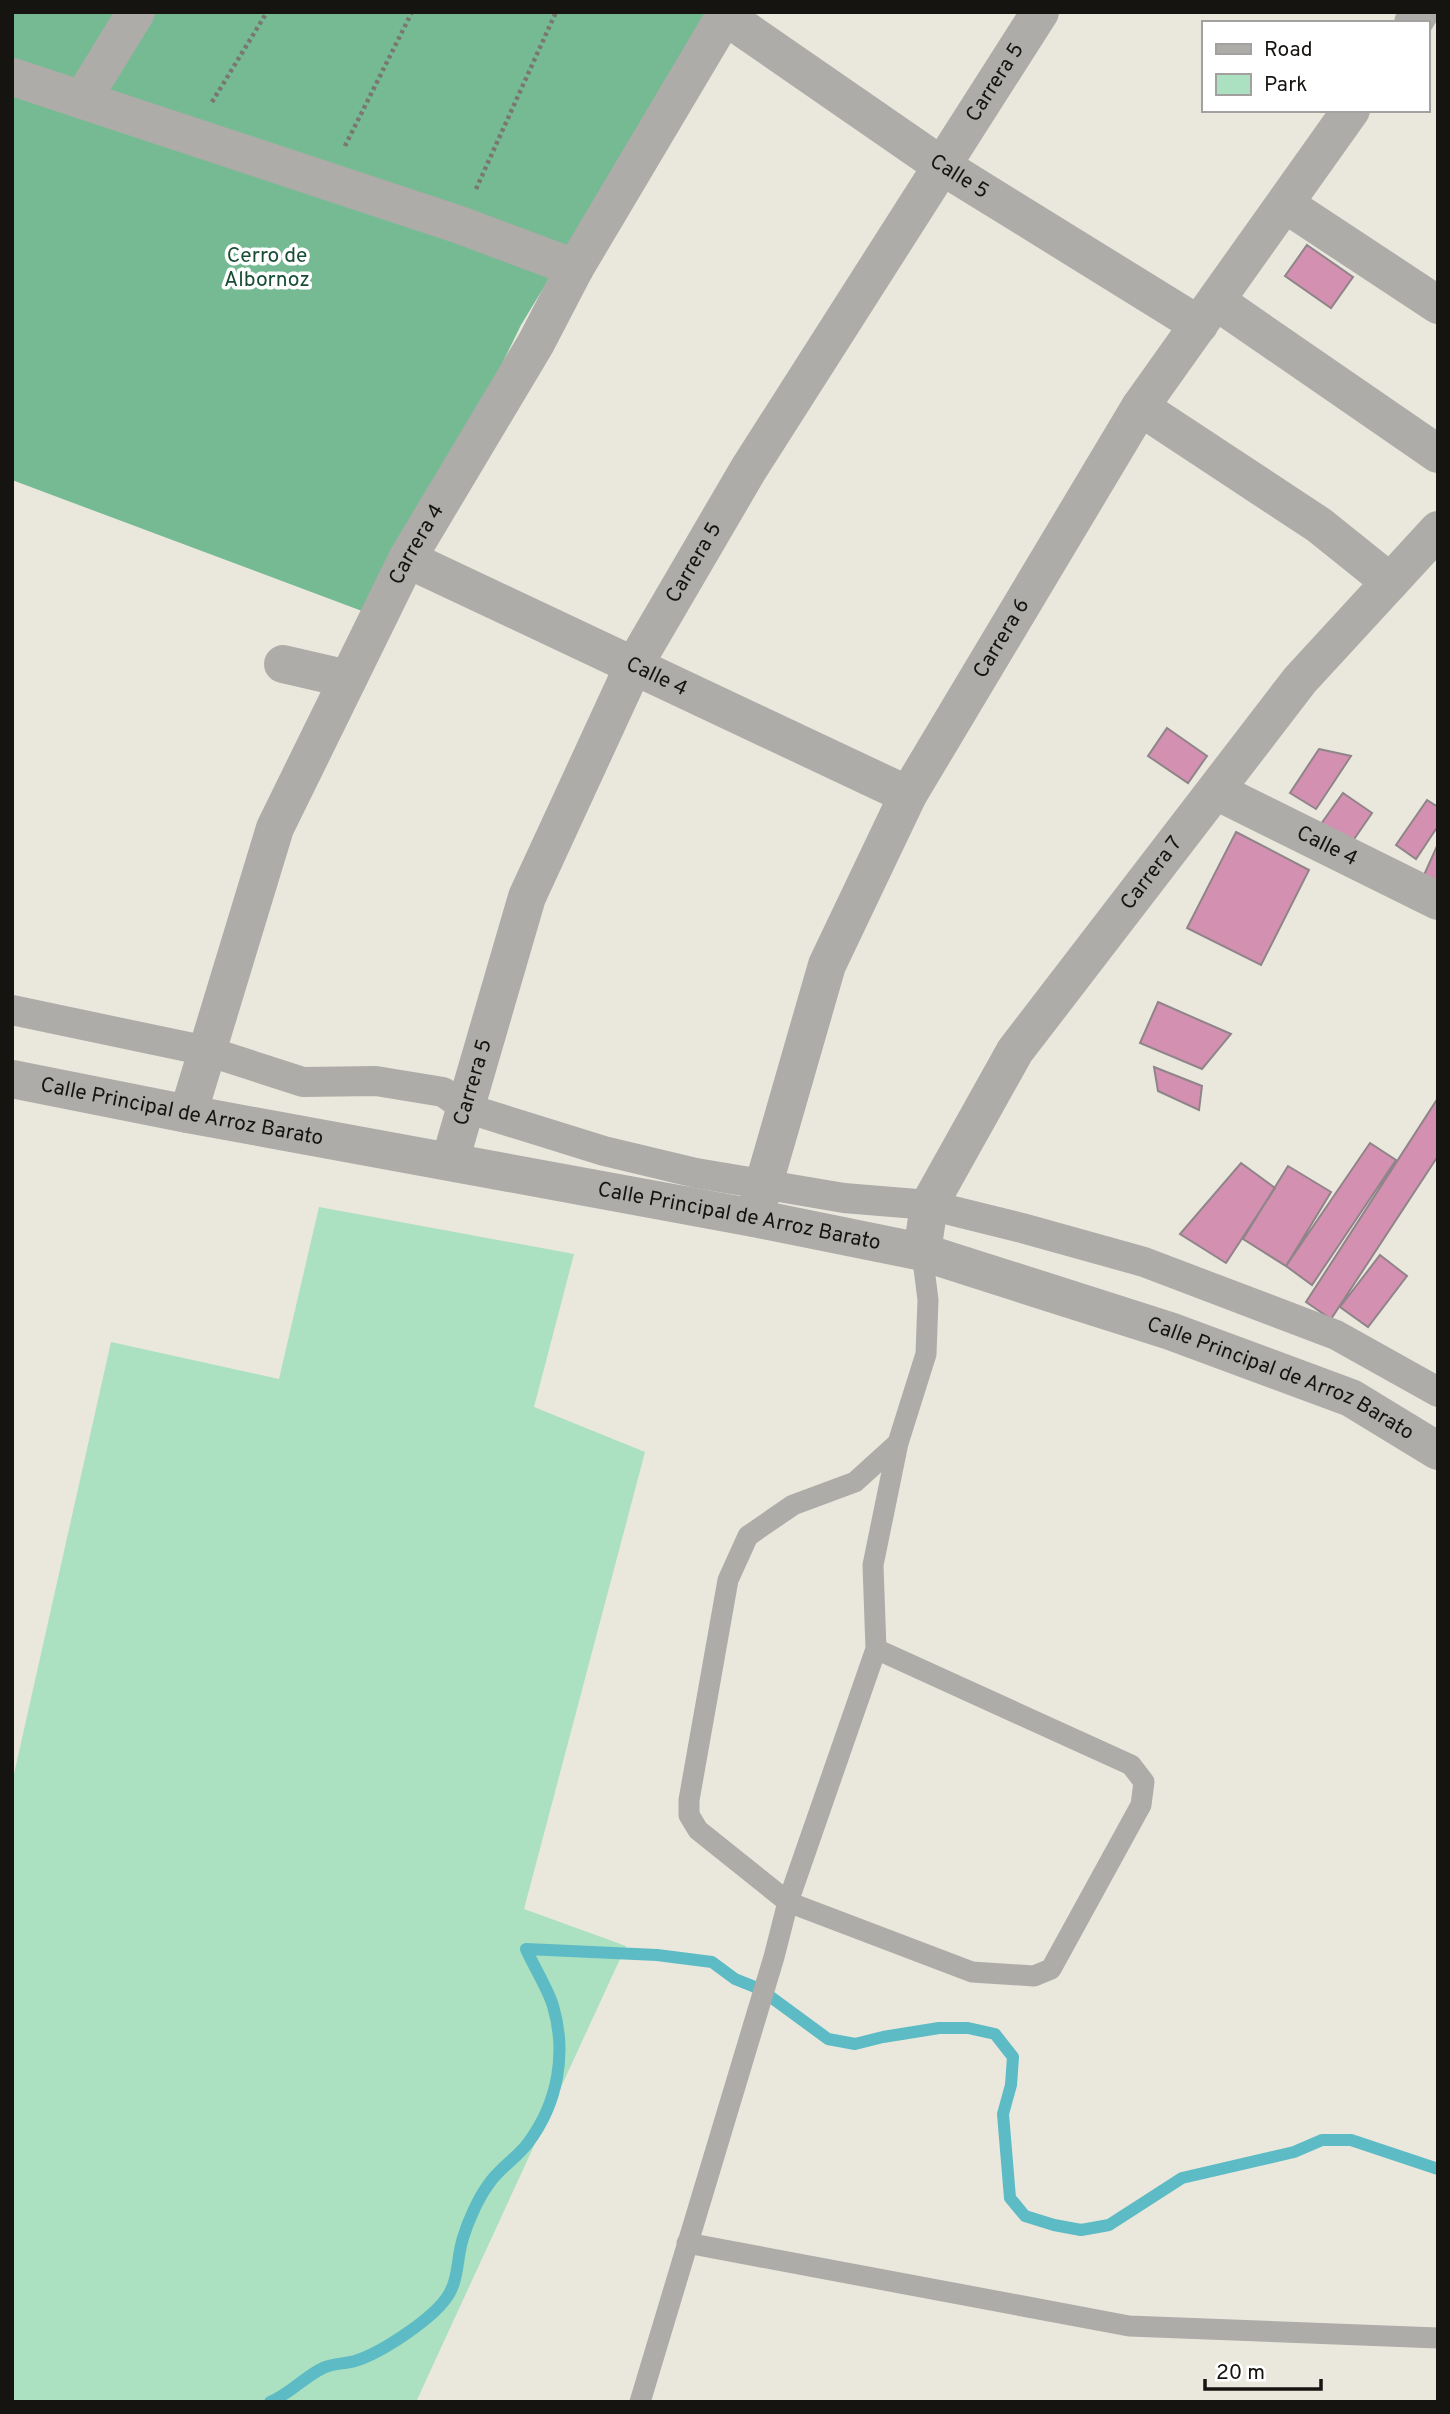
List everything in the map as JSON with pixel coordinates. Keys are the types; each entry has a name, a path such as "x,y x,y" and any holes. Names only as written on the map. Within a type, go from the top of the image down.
{"street":[{"path":"82,100 136,12"},
{"name":"Carrera 5","path":"450,1161 527,897 633,667 748,470 1040,12"},
{"name":"Calle 5","path":"726,14 942,166 1207,313 1438,454"},
{"name":"Carrera 4","path":"188,1114 275,828 407,559 726,14"},
{"path":"13,78 460,225 575,268"},
{"name":"Carrera 6","path":"759,1201 827,965 908,795 1140,407 1350,112"},
{"path":"1285,204 1438,305"},
{"path":"1140,407 1319,525 1391,582"},
{"name":"Carrera 7","path":"922,1252 929,1205 1015,1051 1300,680 1438,530"},
{"name":"Calle 4","path":"407,559 908,795"},
{"path":"283,664 348,679"},
{"name":"Calle 4","path":"1216,791 1438,901"},
{"path":"12,1010 207,1051 303,1082 376,1081 443,1092 466,1108 604,1151 696,1173 759,1201 844,1198 929,1205 1144,1262 1336,1335 1438,1392"},
{"name":"Calle Principal de Arroz Barato","path":"12,1079 450,1161 759,1201 1170,1331 1351,1398 1438,1451"}],"lane":[{"path":"640,2402 788,1902 876,1650 873,1565 898,1443 926,1354 928,1300 922,1252"},
{"path":"876,1650 1131,1765 1144,1782 1141,1805 1051,1969 1034,1976 972,1972 788,1902 698,1830 689,1815 689,1800 728,1580 748,1536 793,1504 855,1482 898,1443"},
{"path":"687,2243 1129,2326 1438,2338"}],"path":[{"path":"191,136 267,12"},
{"path":"327,181 412,12"},
{"path":"460,225 556,12"}],"green space":[{"name":"Cerro de Albornoz","path":"12,12 711,12 521,325 378,617 12,480"},
{"path":"319,1207 574,1254 534,1407 645,1452 524,1909 626,1946 416,2402 12,2402 12,1783 111,1342 279,1379"}],"building":[{"path":"1307,245 1353,277 1331,308 1285,276"},
{"path":"1167,728 1207,756 1188,783 1148,756"},
{"path":"1319,749 1351,756 1316,809 1290,793"},
{"path":"1343,793 1372,813 1350,845 1321,824"},
{"path":"1427,800 1438,807 1438,826 1416,859 1396,845"},
{"path":"1236,832 1309,870 1261,965 1187,928"},
{"path":"1438,844 1438,881 1424,875"},
{"path":"1158,1002 1231,1034 1202,1069 1140,1043"},
{"path":"1154,1067 1202,1086 1199,1110 1158,1091"},
{"path":"1438,1098 1438,1156 1331,1319 1306,1302"},
{"path":"1370,1143 1396,1160 1312,1285 1286,1266"},
{"path":"1241,1163 1275,1188 1226,1263 1180,1234"},
{"path":"1288,1166 1331,1192 1286,1266 1243,1239"},
{"path":"1380,1255 1407,1276 1368,1327 1340,1307"}],"waterway":[{"path":"270,2402 323,2368 355,2361 392,2343 420,2324 449,2294 455,2281 461,2245 470,2217 492,2179 524,2148 538,2128 547,2111 557,2077 559,2042 553,2006 526,1949 657,1955 712,1962 735,1979 760,1989 828,2039 855,2044 939,2028 968,2028 995,2034 1013,2057 1011,2085 1003,2114 1010,2198 1025,2216 1054,2225 1081,2230 1109,2225 1182,2178 1294,2152 1322,2140 1351,2140 1438,2169"}]}
